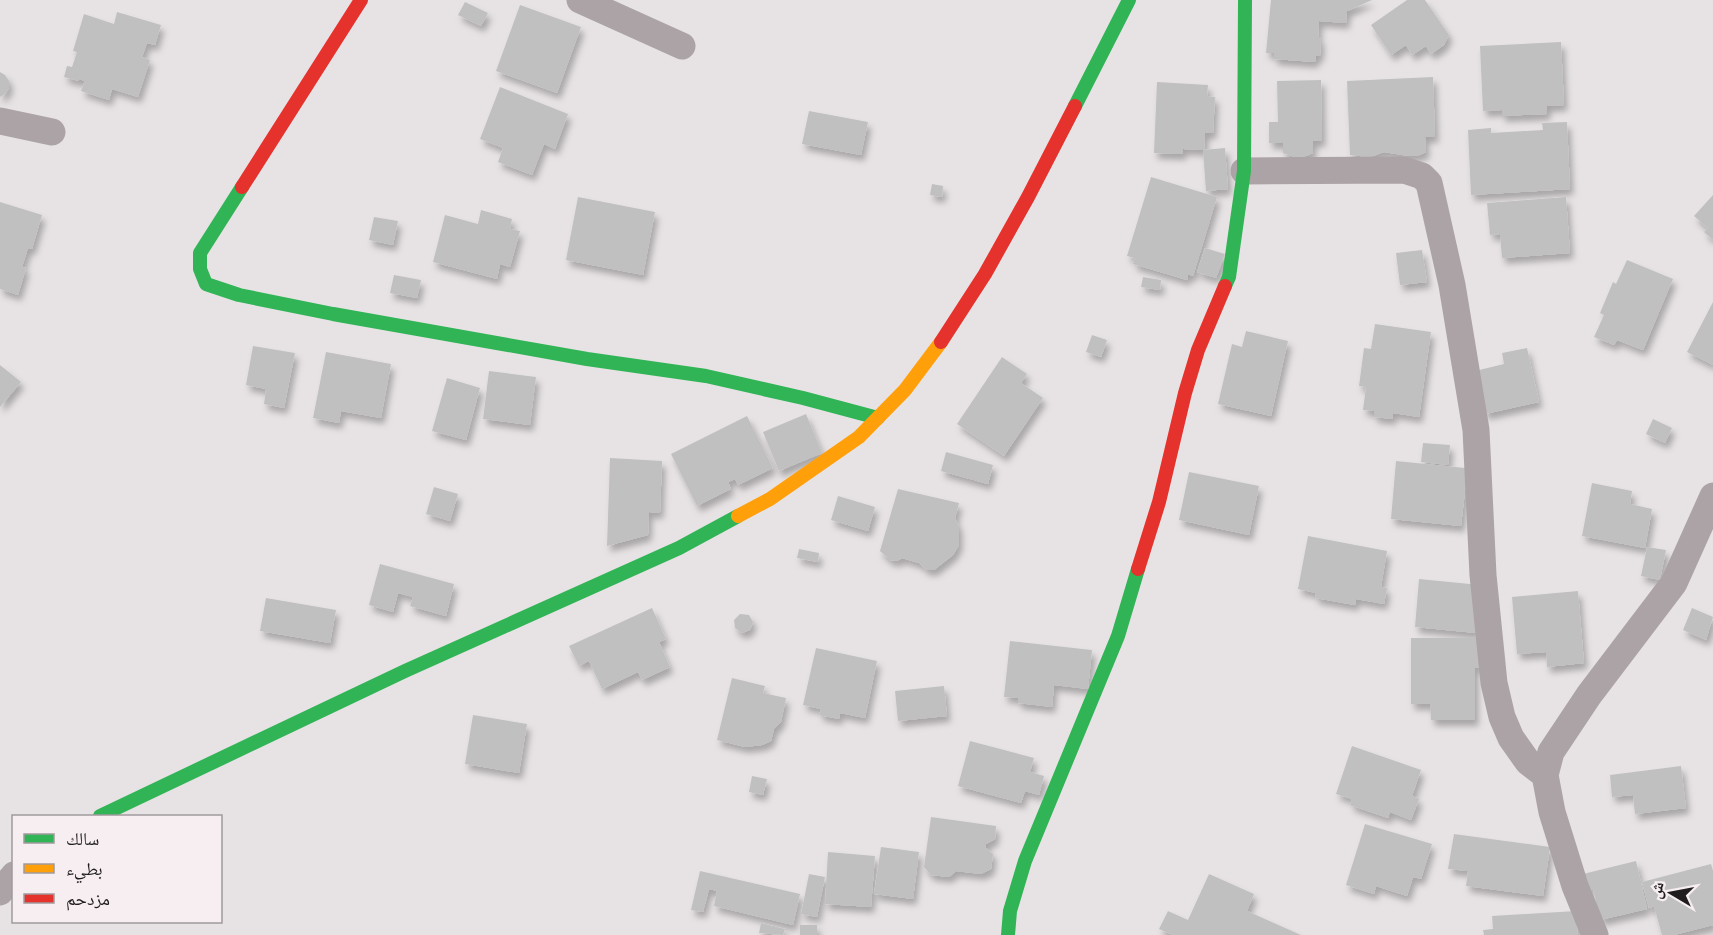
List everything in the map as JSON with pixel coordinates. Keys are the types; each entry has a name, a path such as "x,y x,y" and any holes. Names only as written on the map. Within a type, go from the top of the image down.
{"street":[{"path":"361,0 200,254 198,264 206,284 239,295 333,314 587,359 706,376 878,418"},
{"path":"580,0 682,45"},
{"path":"102,815 405,671 679,549 770,499 860,437 905,390 939,344 985,273 1028,197 1130,0"},
{"path":"1008,935 1010,911 1025,861 1118,636 1159,502 1195,360 1229,277 1244,171 1245,0"},
{"path":"0,121 52,132"},
{"path":"1244,171 1404,170 1422,176 1429,183 1452,285 1476,430 1483,575 1494,683 1511,738 1528,762 1545,775"},
{"path":"1595,935 1575,886 1552,812 1545,775 1551,752 1589,695 1674,583 1713,496"},
{"path":"0,892 12,877"}],"building":[{"path":"1271,0 1372,0 1347,11 1346,23 1319,21 1320,56 1316,56 1315,62 1274,59 1274,53 1266,53"},
{"path":"1407,0 1425,0 1449,35 1444,45 1431,54 1426,46 1412,55 1406,45 1391,55 1371,25"},
{"path":"465,2 488,13 481,26 458,15"},
{"path":"520,5 581,27 557,93 496,71"},
{"path":"117,12 161,25 155,45 147,43 142,57 150,60 138,97 112,89 109,100 81,91 85,81 64,77 67,66 72,67 77,52 73,51 84,14 114,24"},
{"path":"1561,42 1564,105 1547,106 1547,114 1502,116 1502,110 1483,111 1480,46"},
{"path":"0,72 9,81 9,88 0,97"},
{"path":"1433,77 1435,137 1425,137 1426,152 1409,156 1384,152 1370,157 1350,155 1347,81"},
{"path":"1321,80 1322,141 1313,141 1313,153 1306,156 1295,157 1283,153 1283,143 1269,143 1269,122 1278,122 1277,81"},
{"path":"1157,82 1208,85 1207,96 1215,97 1213,133 1205,133 1204,150 1183,149 1183,154 1154,153"},
{"path":"500,87 568,114 555,149 544,144 532,175 498,162 503,148 480,139"},
{"path":"809,111 868,122 861,155 802,144"},
{"path":"1567,122 1570,189 1471,195 1468,130 1491,128 1491,133 1543,130 1542,123"},
{"path":"1225,148 1228,189 1206,191 1203,150"},
{"path":"1151,177 1217,197 1193,276 1188,274 1187,280 1133,264 1135,258 1127,256"},
{"path":"932,184 943,186 942,197 930,195"},
{"path":"1713,195 1713,240 1704,232 1708,228 1694,216"},
{"path":"578,197 655,212 643,275 566,260"},
{"path":"1566,197 1570,253 1502,258 1500,234 1490,235 1487,203"},
{"path":"0,202 42,215 32,249 28,248 22,267 26,268 18,295 0,289"},
{"path":"481,210 512,219 510,229 520,231 510,267 500,264 497,279 433,262 445,215 478,224"},
{"path":"374,217 398,221 393,245 369,240"},
{"path":"1205,248 1225,254 1216,278 1197,272"},
{"path":"1422,250 1427,282 1400,285 1396,253"},
{"path":"1627,260 1673,279 1643,350 1617,340 1614,345 1594,337 1604,315 1600,313 1613,282 1616,284"},
{"path":"394,275 421,280 417,298 390,293"},
{"path":"1143,277 1161,280 1160,290 1141,287"},
{"path":"1713,302 1713,365 1687,352"},
{"path":"1375,324 1431,332 1419,417 1393,413 1393,419 1374,417 1374,411 1363,410 1366,387 1359,386 1364,348 1371,349"},
{"path":"1246,331 1288,341 1271,416 1218,404 1232,344 1242,347"},
{"path":"1092,335 1107,340 1101,357 1086,352"},
{"path":"253,346 295,353 284,408 264,404 266,389 246,385"},
{"path":"1527,348 1539,402 1485,414 1475,371 1504,364 1502,353"},
{"path":"326,352 391,364 381,418 341,411 339,423 313,418"},
{"path":"1002,357 1027,374 1021,383 1043,398 1004,456 957,424"},
{"path":"0,365 21,382 0,407"},
{"path":"489,371 536,377 530,425 483,419"},
{"path":"447,378 480,388 466,440 432,431"},
{"path":"806,414 822,453 779,471 763,432"},
{"path":"747,416 773,468 738,485 735,479 728,482 731,489 697,506 671,454"},
{"path":"1653,419 1672,428 1665,443 1646,434"},
{"path":"1423,443 1450,445 1448,465 1421,462"},
{"path":"946,452 993,465 988,484 941,471"},
{"path":"610,458 662,461 660,513 649,512 648,535 607,546"},
{"path":"1396,461 1475,469 1466,482 1461,526 1391,519"},
{"path":"1189,472 1259,486 1249,535 1179,520"},
{"path":"1592,483 1632,491 1630,504 1652,509 1645,548 1582,536"},
{"path":"434,487 458,494 450,521 426,514"},
{"path":"898,489 959,503 955,518 959,527 959,545 953,555 934,570 927,570 919,563 902,558 897,561 890,560 880,551"},
{"path":"838,496 875,507 868,531 831,520"},
{"path":"1308,536 1387,551 1381,587 1387,588 1384,604 1356,599 1355,605 1315,598 1316,593 1298,589"},
{"path":"1647,547 1666,550 1660,580 1641,576"},
{"path":"799,549 819,553 818,562 797,558"},
{"path":"380,564 454,584 446,616 410,606 413,597 398,593 393,612 369,605"},
{"path":"1419,579 1480,585 1476,633 1415,627"},
{"path":"1578,591 1584,663 1547,667 1546,652 1517,654 1512,597"},
{"path":"266,598 336,610 330,643 260,631"},
{"path":"652,608 666,639 659,642 670,667 642,680 638,672 602,689 589,661 579,666 569,646"},
{"path":"1692,608 1713,617 1706,640 1683,630"},
{"path":"740,614 749,615 753,622 750,630 742,633 735,628 734,620"},
{"path":"1411,638 1480,638 1480,668 1475,667 1475,720 1431,720 1430,704 1411,704"},
{"path":"1010,641 1092,650 1088,689 1054,685 1052,707 1018,703 1018,698 1004,697"},
{"path":"816,648 877,661 865,718 840,713 839,719 819,715 821,709 803,705"},
{"path":"732,678 765,686 763,693 786,698 781,722 774,729 771,741 762,745 745,747 717,740"},
{"path":"944,686 947,716 898,721 895,691"},
{"path":"473,715 527,724 519,773 465,764"},
{"path":"970,741 1034,758 1030,772 1044,776 1039,795 1025,791 1021,803 958,786"},
{"path":"1352,746 1421,770 1412,796 1419,799 1411,820 1390,812 1388,818 1350,805 1352,799 1336,794"},
{"path":"1681,766 1686,808 1635,814 1633,795 1612,797 1610,775"},
{"path":"752,776 767,779 763,795 749,792"},
{"path":"931,817 996,826 995,839 986,844 986,848 993,854 991,869 981,874 956,871 949,877 931,875 924,867"},
{"path":"1365,824 1432,844 1421,879 1413,877 1407,896 1376,886 1374,894 1346,885"},
{"path":"1454,834 1550,847 1543,896 1466,886 1468,871 1448,869"},
{"path":"881,847 919,852 913,899 874,894"},
{"path":"828,852 875,856 871,907 825,904"},
{"path":"1636,861 1647,909 1600,920 1593,889 1587,890 1583,874"},
{"path":"1711,864 1713,925 1674,935 1662,935 1654,906 1649,908 1642,882"},
{"path":"700,871 800,894 793,925 714,906 717,891 709,889 703,912 691,910"},
{"path":"809,874 825,877 817,917 801,914"},
{"path":"1209,874 1254,894 1247,911 1301,935 1173,935 1159,929 1168,911 1188,920"},
{"path":"1576,911 1578,935 1484,935 1483,930 1493,929 1492,916"},
{"path":"761,923 785,929 783,935 759,933"},
{"path":"800,925 817,925 817,935 800,935"}],"traffic: fast":[{"path":"1075,106 1129,0"},
{"path":"1225,286 1229,277 1244,171 1245,0"},
{"path":"242,187 200,253 200,269 206,284 239,295 333,314 587,359 706,376 878,418"},
{"path":"102,815 405,671 679,548 738,516"},
{"path":"1008,935 1010,911 1025,861 1118,636 1138,569"}],"traffic: slow":[{"path":"738,516 770,499 859,437 905,390 941,342"}],"traffic: jam":[{"path":"242,187 361,0"},
{"path":"941,342 985,274 1075,106"},
{"path":"1138,569 1159,502 1185,393 1198,350 1225,286"}]}
